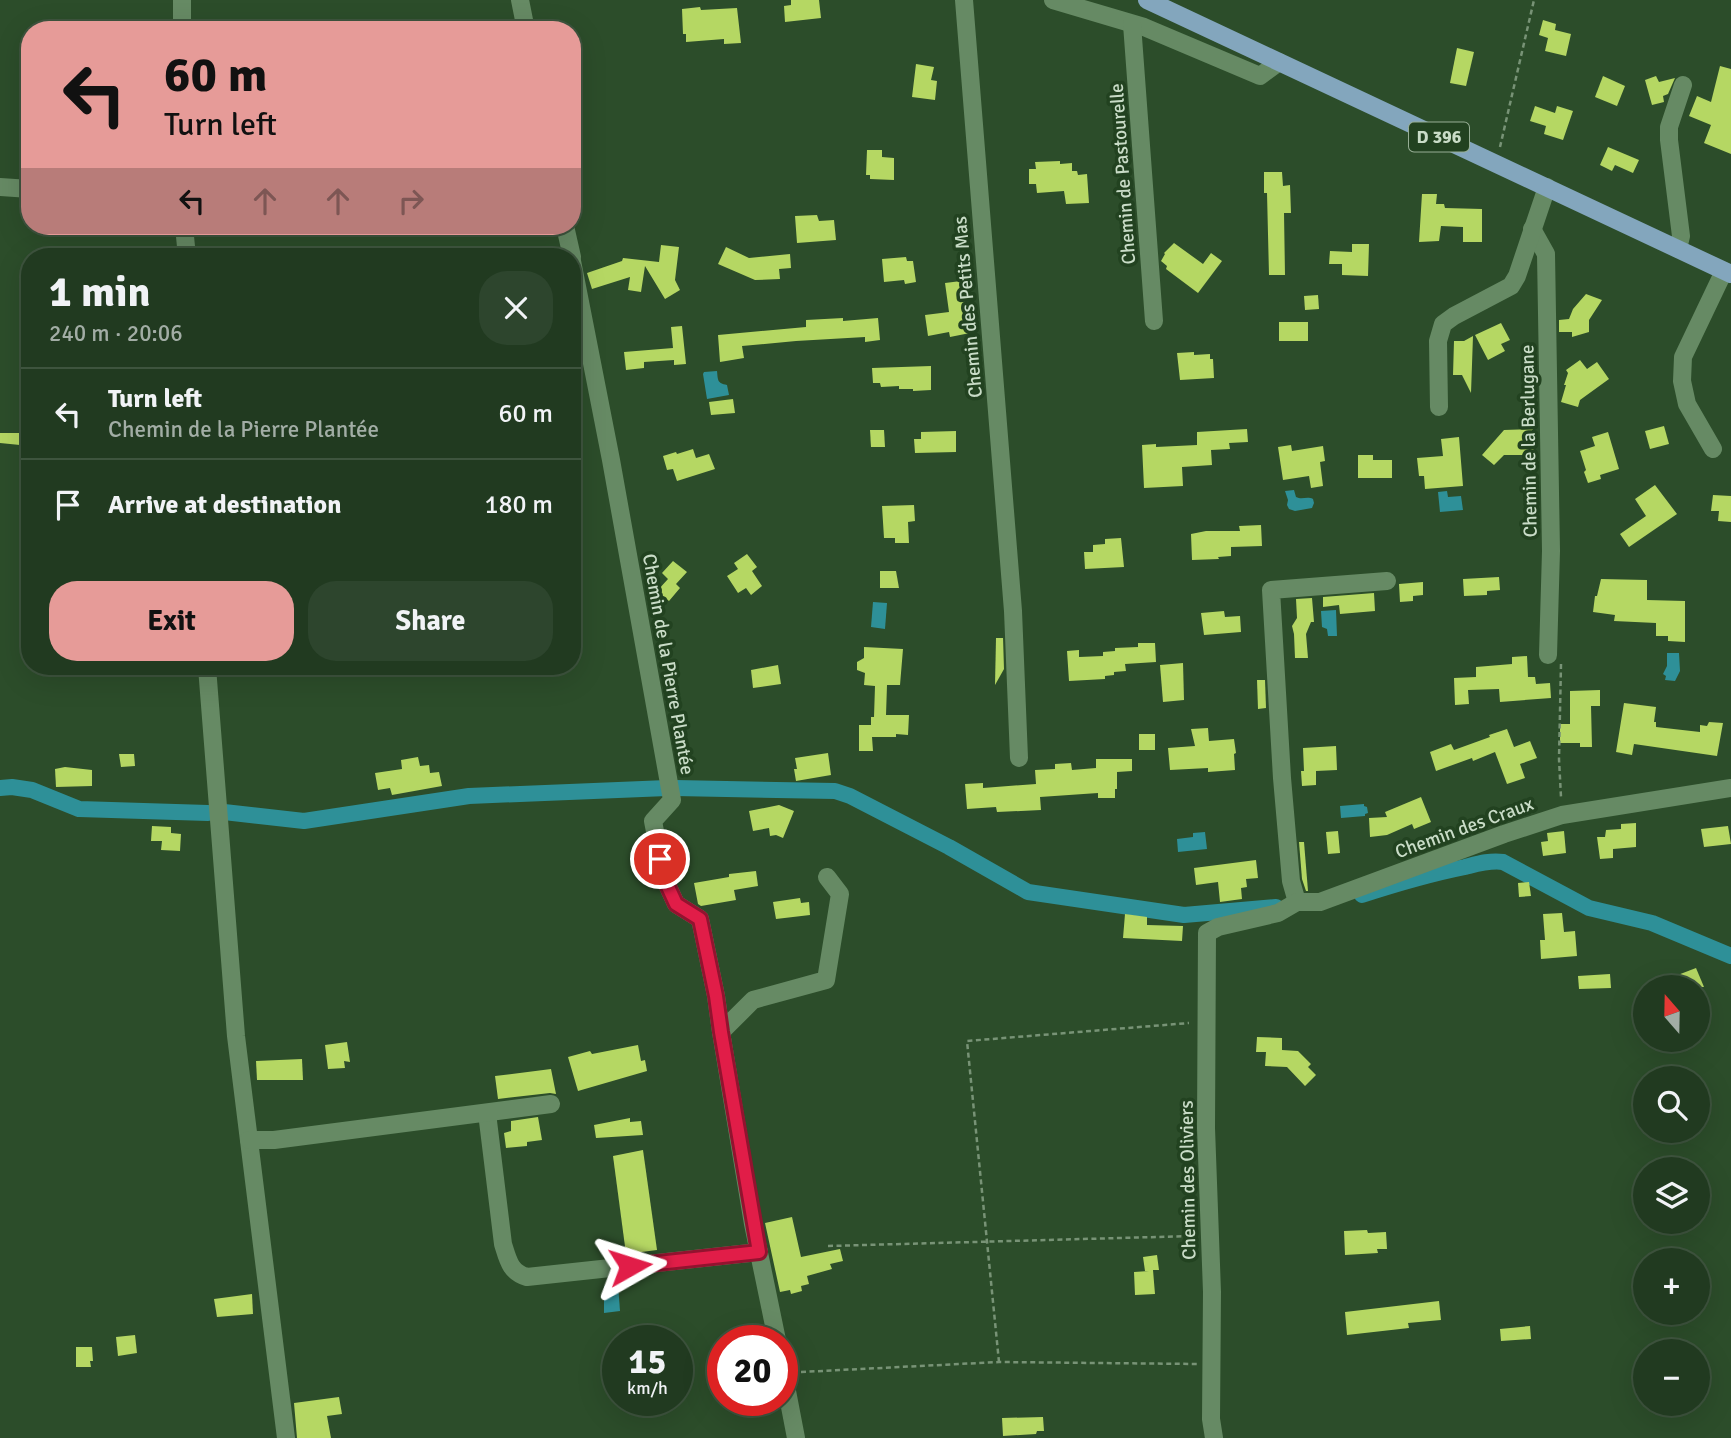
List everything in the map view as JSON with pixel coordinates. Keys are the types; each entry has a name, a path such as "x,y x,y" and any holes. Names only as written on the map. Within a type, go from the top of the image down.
{"main road":[{"name":"D 396","path":"1147,0 1727,273"}],"street":[{"path":"182,21 183,0"},
{"path":"520,0 524,21"},
{"name":"Chemin des Petits Mas","path":"964,0 1013,611 1019,758"},
{"path":"1053,0 1144,27 1260,76 1279,62"},
{"name":"Chemin de Pastourelle","path":"1132,24 1154,321"},
{"path":"1678,249 1681,236 1669,127 1682,85"},
{"path":"0,187 21,188"},
{"path":"1438,407 1438,341 1443,324 1511,286 1517,276 1547,187"},
{"name":"Chemin de la Berlugane","path":"1532,229 1546,254 1554,654"},
{"path":"1713,449 1687,404 1682,381 1683,357 1727,273"},
{"name":"Chemin de la Pierre Plantée","path":"581,305 672,800 653,821 664,878 676,904 700,919 774,1325"},
{"path":"1297,902 1291,881 1282,778 1270,590 1387,581"},
{"path":"208,675 236,1037 286,1438"},
{"name":"Chemin des Craux","path":"1217,927 1278,913 1297,902 1320,902 1562,815 1731,788"},
{"path":"721,1032 753,1000 826,980 840,894 827,877"},
{"name":"Chemin des Oliviers","path":"1214,1438 1211,1419 1212,1292 1206,1128 1206,1022 1207,933 1217,927"},
{"path":"249,1140 274,1140 551,1104"},
{"path":"487,1113 503,1244 510,1265 520,1275 527,1277 759,1252"},
{"path":"792,1416 796,1438"}],"path":[{"path":"1496,164 1534,0"},
{"path":"1554,654 1562,815"},
{"path":"999,1362 967,1041 1206,1022"},
{"path":"828,1246 1210,1235"},
{"path":"798,1369 999,1362 1211,1364"}],"water":[{"path":"717,371 719,381 727,385 729,395 707,399 703,374"},
{"path":"1294,490 1296,497 1313,499 1312,508 1295,511 1289,509 1285,491"},
{"path":"1447,491 1448,497 1461,496 1463,510 1440,512 1438,492"},
{"path":"873,602 887,603 885,629 871,627"},
{"path":"1336,610 1337,636 1328,636 1327,629 1322,627 1321,611"},
{"path":"1667,653 1679,653 1680,671 1675,681 1665,680 1666,676 1663,674 1667,666"},
{"path":"1364,804 1368,813 1365,816 1341,818 1340,806"},
{"path":"1205,832 1207,849 1178,852 1177,839"},
{"path":"618,1284 620,1311 604,1313 604,1286"}],"building":[{"path":"791,0 819,0 821,18 785,22 784,6 791,5"},
{"path":"700,7 701,10 737,8 741,43 724,44 724,39 686,42 682,9"},
{"path":"1543,20 1556,24 1555,30 1571,34 1566,56 1545,51 1548,38 1539,35"},
{"path":"1457,48 1474,52 1466,86 1450,83"},
{"path":"916,64 934,67 931,80 937,81 935,100 912,97"},
{"path":"1720,66 1731,69 1731,154 1704,143 1711,125 1689,116 1697,96 1711,102"},
{"path":"1603,76 1625,86 1617,106 1595,97"},
{"path":"1656,76 1659,82 1675,78 1668,94 1663,96 1664,102 1652,105 1645,80"},
{"path":"1535,106 1555,113 1557,106 1573,111 1563,140 1544,134 1546,126 1530,121"},
{"path":"1608,147 1639,160 1633,173 1615,165 1612,171 1600,165"},
{"path":"867,150 882,150 882,157 894,158 894,180 870,179 870,175 866,175"},
{"path":"1060,161 1060,164 1072,163 1072,171 1077,171 1078,175 1087,174 1089,203 1066,204 1064,191 1037,193 1036,184 1029,184 1029,169 1036,169 1035,162"},
{"path":"1264,172 1282,172 1283,186 1290,185 1291,213 1284,213 1285,275 1269,275"},
{"path":"1422,194 1437,194 1436,204 1444,204 1445,208 1482,209 1482,242 1463,242 1463,227 1441,226 1439,241 1419,242"},
{"path":"817,215 819,221 834,220 836,240 797,243 795,216"},
{"path":"1174,243 1203,264 1211,253 1222,261 1198,293 1166,269 1167,266 1161,261 1164,253"},
{"path":"1352,244 1369,244 1368,276 1342,275 1342,264 1329,264 1330,251 1352,252"},
{"path":"661,245 679,247 675,280 680,290 665,299 645,266 641,292 628,290 630,277 592,289 587,273 622,261 623,258 659,262"},
{"path":"726,247 749,258 790,254 791,268 779,269 780,279 755,280 718,264"},
{"path":"906,257 907,261 913,261 916,282 884,282 882,259"},
{"path":"961,281 970,333 950,337 949,332 928,336 925,315 949,312 945,283"},
{"path":"1586,294 1602,300 1589,320 1589,332 1572,337 1572,332 1559,332 1559,320 1569,319 1573,309"},
{"path":"1318,295 1319,309 1305,310 1304,296"},
{"path":"843,318 843,321 878,318 880,340 865,342 865,337 742,346 744,358 720,362 718,335 806,327 806,320"},
{"path":"1279,322 1308,322 1308,341 1279,341"},
{"path":"1501,323 1510,340 1501,344 1505,351 1488,360 1475,335"},
{"path":"682,326 686,364 674,365 674,360 644,362 644,368 626,370 624,352 673,348 671,327"},
{"path":"1473,336 1471,393 1462,375 1453,375 1454,341 1464,341"},
{"path":"1194,352 1194,355 1210,354 1210,359 1213,359 1214,378 1180,380 1177,353"},
{"path":"1580,360 1587,369 1597,362 1609,379 1580,400 1578,407 1561,402 1568,373 1566,370"},
{"path":"931,366 931,390 913,391 899,389 899,386 881,387 880,383 873,383 872,368"},
{"path":"733,399 735,413 711,415 709,402"},
{"path":"1664,426 1669,444 1650,449 1645,431"},
{"path":"1247,429 1248,442 1229,443 1230,449 1211,450 1212,465 1182,467 1183,486 1144,488 1142,445 1197,445 1197,432"},
{"path":"1533,429 1534,455 1504,455 1494,465 1482,455 1504,430"},
{"path":"870,430 884,430 885,447 871,447"},
{"path":"956,431 956,452 915,453 914,439 921,439 921,432"},
{"path":"1608,432 1619,469 1600,475 1601,479 1588,483 1580,451 1595,446 1592,437"},
{"path":"0,433 21,433 21,445 0,443"},
{"path":"1459,437 1463,486 1425,489 1424,476 1419,476 1417,458 1443,456 1441,439"},
{"path":"1291,445 1292,451 1323,446 1325,461 1320,462 1323,486 1311,488 1309,476 1283,480 1278,447"},
{"path":"693,449 696,458 709,454 715,469 677,481 673,469 667,470 663,456"},
{"path":"1358,455 1373,455 1373,460 1392,460 1392,478 1358,478"},
{"path":"1655,485 1677,514 1629,547 1620,534 1646,516 1635,499"},
{"path":"1713,495 1731,496 1731,522 1718,521 1719,511 1711,511"},
{"path":"914,505 915,521 908,522 909,543 895,543 895,538 884,538 882,506"},
{"path":"1261,525 1262,546 1231,547 1231,556 1192,560 1191,534 1240,531 1239,526"},
{"path":"1121,538 1124,567 1085,569 1084,552 1093,552 1093,545 1105,544 1105,539"},
{"path":"747,554 757,567 752,571 762,586 751,595 746,588 738,593 727,576 738,569 734,563"},
{"path":"673,561 687,572 676,584 680,588 669,601 657,591 668,579 662,573"},
{"path":"880,571 896,571 899,588 880,588"},
{"path":"1499,577 1500,590 1487,591 1487,595 1464,596 1463,579"},
{"path":"1601,579 1647,580 1647,600 1685,601 1685,642 1668,641 1668,636 1656,636 1656,623 1614,621 1615,615 1593,612"},
{"path":"1423,582 1423,595 1413,596 1413,601 1400,602 1399,584"},
{"path":"1374,593 1375,611 1340,614 1339,605 1323,607 1323,597"},
{"path":"1312,598 1314,622 1311,622 1306,634 1308,658 1295,658 1292,626 1297,618 1296,599"},
{"path":"1224,611 1225,617 1240,616 1241,632 1204,635 1201,613"},
{"path":"996,638 1003,638 1004,669 995,685"},
{"path":"1138,643 1155,643 1156,662 1125,664 1126,671 1114,672 1114,675 1105,676 1105,679 1069,681 1067,651 1079,650 1079,657 1103,656 1103,652 1115,651 1115,648 1138,647"},
{"path":"864,647 903,649 900,685 887,685 886,715 909,715 908,735 872,737 873,751 859,751 859,725 871,725 871,717 874,717 875,686 864,685 865,673 857,670 857,662 864,658"},
{"path":"1527,656 1528,677 1535,677 1536,684 1550,683 1551,698 1500,702 1499,689 1468,690 1469,704 1455,705 1454,678 1476,677 1476,667 1512,664 1512,657"},
{"path":"1183,663 1184,700 1163,702 1160,665"},
{"path":"778,665 781,684 753,688 751,670"},
{"path":"1257,680 1265,680 1266,708 1258,709"},
{"path":"1600,690 1600,706 1591,706 1592,747 1580,747 1580,743 1560,743 1560,724 1570,724 1570,691"},
{"path":"1624,703 1656,707 1656,727 1700,732 1700,725 1707,726 1709,722 1723,723 1717,756 1634,744 1632,755 1616,752"},
{"path":"1208,728 1209,741 1234,739 1235,770 1170,770 1168,748 1195,746 1191,729"},
{"path":"1507,729 1514,747 1530,741 1537,758 1520,764 1525,778 1507,784 1495,752 1436,771 1430,752 1451,744 1454,750"},
{"path":"1139,734 1155,734 1155,750 1139,750"},
{"path":"1336,746 1337,770 1316,771 1316,785 1302,786 1303,748"},
{"path":"828,753 831,775 796,781 795,758"},
{"path":"119,754 134,754 135,766 121,767"},
{"path":"418,757 420,766 429,765 430,773 439,772 442,786 392,795 390,788 378,790 375,773 402,769 401,760"},
{"path":"1096,759 1132,759 1132,771 1117,772 1115,798 1098,798 1098,793 1040,797 1041,810 997,812 996,807 967,809 965,784 983,783 983,788 1036,784 1035,770 1055,769 1055,764 1071,763 1072,770 1096,768"},
{"path":"65,767 92,770 92,786 56,787 55,769"},
{"path":"1421,797 1431,822 1414,829 1412,824 1387,835 1370,837 1369,818 1387,817 1385,812"},
{"path":"779,805 794,811 783,838 770,836 769,828 753,831 749,811"},
{"path":"1636,823 1636,847 1613,849 1613,858 1600,859 1597,837 1605,837 1606,830 1621,829 1621,824"},
{"path":"152,826 171,827 171,833 181,834 180,851 161,850 162,841 151,841"},
{"path":"1728,826 1731,844 1704,847 1701,829"},
{"path":"1338,831 1340,853 1328,854 1326,832"},
{"path":"1564,831 1566,853 1543,856 1541,842 1548,841 1547,833"},
{"path":"677,835 681,857 672,859 668,836"},
{"path":"1299,842 1304,842 1308,891 1302,879"},
{"path":"1256,860 1258,878 1246,879 1247,887 1241,888 1242,899 1220,902 1218,882 1196,885 1194,868"},
{"path":"756,871 758,886 734,890 736,900 701,906 698,904 694,883 729,877 729,874"},
{"path":"1529,882 1531,896 1519,897 1518,883"},
{"path":"800,898 801,903 809,902 810,915 776,919 773,902"},
{"path":"1562,913 1564,932 1575,931 1577,956 1541,959 1540,940 1545,940 1543,914"},
{"path":"1125,914 1147,917 1147,925 1183,926 1182,941 1123,938"},
{"path":"1696,968 1699,975 1678,975"},
{"path":"1610,974 1611,988 1579,989 1578,976"},
{"path":"1257,1037 1282,1038 1282,1050 1298,1051 1311,1064 1308,1067 1316,1075 1305,1086 1287,1067 1265,1066 1266,1052 1256,1052"},
{"path":"347,1042 350,1062 344,1061 345,1068 328,1069 325,1045"},
{"path":"638,1045 641,1061 645,1060 647,1071 578,1091 568,1057 590,1051 592,1054"},
{"path":"302,1059 303,1080 257,1080 256,1061"},
{"path":"551,1069 556,1094 498,1099 495,1076"},
{"path":"538,1117 542,1140 527,1142 527,1146 506,1148 504,1133 511,1131 511,1121"},
{"path":"630,1118 630,1122 641,1121 643,1135 596,1138 594,1125"},
{"path":"643,1150 657,1250 626,1254 613,1156"},
{"path":"792,1217 801,1257 840,1249 843,1261 830,1264 832,1269 807,1276 809,1284 801,1286 802,1291 791,1294 790,1290 780,1292 765,1223"},
{"path":"1367,1230 1368,1233 1386,1232 1387,1249 1377,1249 1378,1253 1345,1255 1344,1231"},
{"path":"1157,1255 1159,1270 1153,1270 1155,1294 1135,1295 1134,1272 1149,1271 1145,1271 1143,1257"},
{"path":"252,1294 253,1314 217,1317 214,1299"},
{"path":"1439,1301 1441,1320 1408,1323 1409,1328 1347,1335 1345,1312"},
{"path":"1530,1326 1531,1339 1501,1341 1500,1329"},
{"path":"135,1335 137,1353 118,1356 116,1337"},
{"path":"76,1347 92,1347 91,1367 76,1367"},
{"path":"339,1397 342,1414 327,1416 331,1438 297,1438 294,1403"},
{"path":"1043,1417 1044,1431 1003,1436 1002,1418"}],"waterway":[{"path":"0,788 32,790 79,809 208,813"},
{"path":"224,812 304,821 469,796 667,788"},
{"path":"675,788 835,791 850,796 949,847 1028,892 1184,915 1276,907"},
{"path":"1362,895 1439,873 1484,863 1503,862 1589,908 1652,923 1731,956"}],"route":[{"path":"630,1266 759,1252 716,996 700,919 676,904 664,878 660,859"}]}
